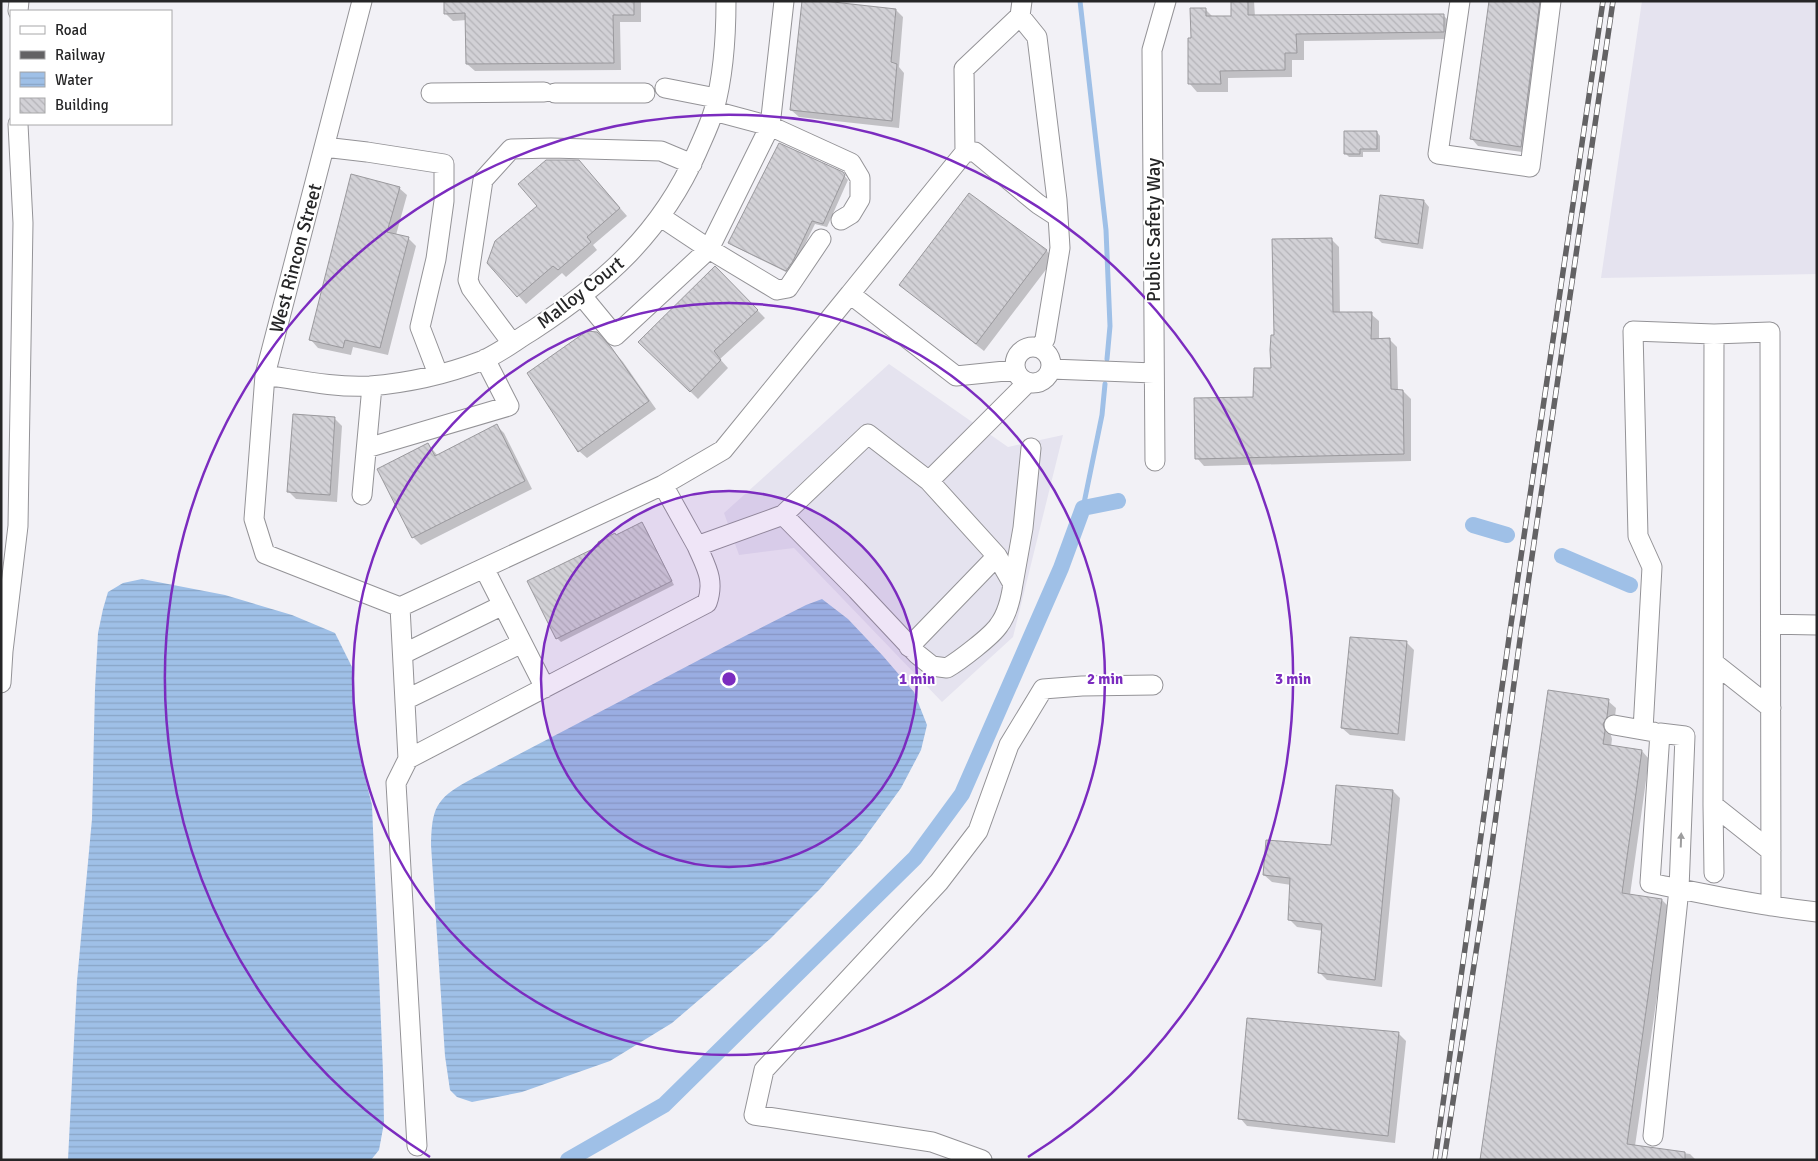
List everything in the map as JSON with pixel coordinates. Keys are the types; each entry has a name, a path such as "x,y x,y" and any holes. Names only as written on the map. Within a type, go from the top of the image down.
{"street":[{"name":"West Rincon Street","path":"362,1 265,375 254,519 265,554 400,607"},
{"name":"Malloy Court","path":"265,375 348,386 372,386 438,374 485,359 582,296 646,237 678,192 692,164 715,104 724,54 726,1"},
{"path":"582,296 615,336 709,249 770,126 784,1"},
{"name":"Public Safety Way","path":"1155,461 1152,50 1166,1"},
{"path":"1460,1 1438,154 1530,167 1551,1"},
{"path":"418,1146 396,783 408,759 404,654 400,607 663,485 723,450 965,152 964,69 1021,9 1038,37 1060,248 1045,339 1040,348"},
{"path":"665,88 715,104 770,126 851,163 860,178 860,199 851,214 842,220"},
{"path":"431,94 645,93"},
{"path":"1,684 3,651 18,526 22,223 18,125"},
{"path":"324,147 444,164 444,200 436,258 420,327 438,374"},
{"path":"512,343 482,304 468,280 483,180 511,149 551,148 661,151 692,164"},
{"path":"965,152 975,152 1038,204 1058,216"},
{"path":"661,217 709,249 777,290 788,288 821,239"},
{"path":"850,294 956,376 1021,376 1039,383 1044,380 1050,369 1049,357 1040,348 1029,347 1019,353 1016,358 1021,376"},
{"path":"1772,906 1770,332 1714,334 1633,331 1638,536 1652,567 1654,735 1650,883 1772,906 1817,912"},
{"path":"1714,334 1714,873"},
{"path":"366,448 509,406 485,359"},
{"path":"1050,369 1154,373"},
{"path":"929,481 1021,376"},
{"path":"362,495 372,386"},
{"path":"697,546 782,515 868,434 929,481 997,556 1013,584"},
{"path":"782,515 857,590 909,647 932,666 947,668 957,663 999,626 1010,602 1023,528 1031,448"},
{"path":"408,759 707,603 712,591 709,574 697,546 663,485"},
{"path":"909,647 997,556"},
{"path":"484,568 545,688"},
{"path":"404,654 503,605"},
{"path":"1771,624 1817,624"},
{"path":"406,700 522,643"},
{"path":"1714,663 1771,708"},
{"path":"982,1160 932,1142 754,1115 764,1070 939,882 978,831 1010,744 1043,689 1082,686 1153,686"},
{"path":"1614,725 1654,735 1685,736 1679,889 1654,1136"},
{"path":"1713,805 1771,851"}],"shaded area":[{"path":"1642,1 1817,1 1817,274 1601,278"},
{"path":"889,364 1008,447 1063,435 1013,637 942,702 794,548 739,555 724,513"}],"water":[{"path":"142,579 225,595 292,615 335,633 352,667 361,762 372,805 383,1072 384,1123 379,1150 371,1160 68,1160 77,981 92,819 98,633 108,592 123,583"},
{"path":"822,599 848,619 914,692 927,725 921,750 901,788 860,844 820,889 770,939 672,1023 610,1061 522,1092 472,1102 457,1097 450,1090 445,1056 431,845 434,814 442,800 457,787 468,781 741,638 806,605"}],"building":[{"path":"444,1 634,1 634,15 613,15 614,63 466,64 465,13 444,14"},
{"path":"802,1 824,1 896,9 891,62 897,64 892,121 790,110"},
{"path":"1231,1 1248,1 1248,15 1444,14 1444,32 1296,34 1297,53 1285,53 1285,70 1220,71 1221,84 1188,84 1188,38 1191,38 1190,8 1206,8 1206,16 1231,16"},
{"path":"1489,1 1540,1 1521,147 1470,139"},
{"path":"1344,131 1377,131 1377,149 1360,149 1360,154 1344,154"},
{"path":"779,143 843,172 845,175 823,224 812,221 793,261 786,271 728,243"},
{"path":"546,160 579,160 620,208 587,237 591,242 558,270 553,266 517,297 487,263 495,241 537,206 518,184"},
{"path":"351,174 400,187 387,232 409,237 380,348 345,340 343,348 309,340"},
{"path":"969,193 1047,250 976,344 899,285"},
{"path":"1380,195 1424,200 1418,244 1375,238"},
{"path":"1332,238 1333,312 1372,312 1371,339 1390,338 1391,389 1403,390 1404,454 1195,459 1194,398 1253,397 1254,368 1271,368 1271,335 1274,335 1272,239"},
{"path":"715,266 758,310 714,351 721,360 690,392 638,342"},
{"path":"587,331 597,332 611,347 649,401 578,452 527,373"},
{"path":"293,414 335,417 330,495 287,492"},
{"path":"497,424 525,481 412,538 377,469 428,443 435,456"},
{"path":"642,522 672,581 556,639 527,581 599,546 598,542 615,533 616,535"},
{"path":"1350,637 1407,641 1398,734 1341,728"},
{"path":"1548,690 1609,699 1607,717 1603,724 1605,731 1603,744 1642,750 1622,893 1662,899 1627,1144 1685,1152 1685,1160 1480,1160"},
{"path":"1336,785 1393,790 1375,980 1318,973 1322,924 1288,920 1290,878 1263,875 1266,840 1331,845"},
{"path":"1247,1018 1399,1032 1388,1136 1238,1119"}],"waterway":[{"path":"1080,1 1106,230 1110,326 1107,359"},
{"path":"1083,508 1102,415 1105,384"},
{"path":"568,1160 664,1105 915,858 962,794 1061,568 1083,508 1118,501"},
{"path":"1473,525 1507,535"},
{"path":"1562,556 1630,585"}],"railway":[{"path":"1435,1160 1510,631 1603,1"},
{"path":"1444,1160 1488,874 1521,632 1613,1"}]}
